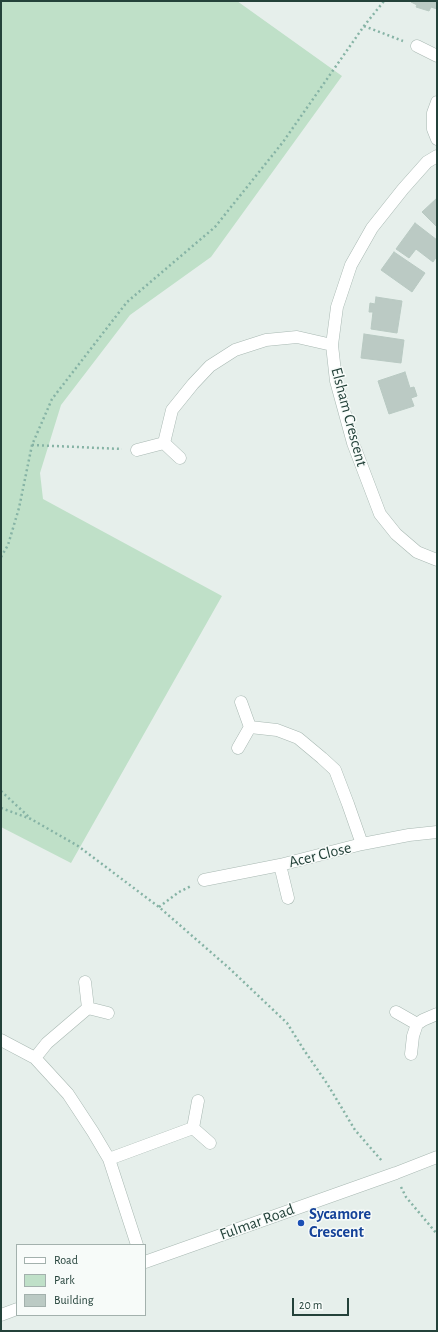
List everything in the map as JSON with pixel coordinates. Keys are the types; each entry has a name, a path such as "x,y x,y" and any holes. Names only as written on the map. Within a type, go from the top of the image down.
{"street":[{"path":"417,46 437,56"},
{"path":"437,102 433,113 433,129 437,139"},
{"name":"Elsham Crescent","path":"437,156 427,162 372,228 351,266 337,307 332,345 336,381 351,436 380,514 396,534 417,552 437,560"},
{"path":"164,443 172,410 210,366 235,350 266,340 297,337 332,345"},
{"path":"137,450 164,443"},
{"path":"164,443 180,458"},
{"path":"238,748 250,727 241,702"},
{"path":"250,727 277,730 298,738 335,770 362,844"},
{"name":"Acer Close","path":"204,880 280,865 362,844 437,832"},
{"path":"280,865 288,898"},
{"path":"85,982 88,1008"},
{"path":"88,1008 108,1013"},
{"path":"35,1058 47,1043 88,1008"},
{"path":"396,1012 417,1024"},
{"path":"411,1054 413,1036 417,1024 437,1014"},
{"path":"1,1040 35,1058 68,1094 109,1159 137,1244"},
{"path":"193,1128 198,1101"},
{"path":"109,1159 193,1128"},
{"path":"193,1128 210,1143"},
{"name":"Fulmar Road","path":"146,1262 437,1157"},
{"path":"1,1315 16,1309"}],"path":[{"path":"1,557 8,546 19,508 32,445 52,399 127,302 215,227 283,142 364,26 384,1"},
{"path":"364,26 417,46"},
{"path":"32,445 137,450"},
{"path":"1,791 31,819"},
{"path":"1,808 31,819 78,846 159,907 229,968 287,1023 328,1085 355,1130 378,1157 396,1173 406,1197 437,1234"},
{"path":"159,907 179,892 204,880"}],"green space":[{"path":"1,1 237,1 342,76 211,257 130,315 61,405 40,473 43,499 222,596 71,863 1,827"}],"building":[{"path":"411,1 437,1 437,9 431,7 429,11 416,7 417,5"},
{"path":"437,198 437,227 422,212"},
{"path":"415,223 437,240 437,256 433,262 416,249 409,258 396,249"},
{"path":"394,252 425,273 412,292 381,270"},
{"path":"376,297 402,301 397,333 371,329 373,312 369,312 370,303 375,304"},
{"path":"364,334 404,340 401,363 361,358"},
{"path":"405,372 410,388 414,387 417,396 411,398 414,406 389,414 378,381"}],"place":[{"name":"Sycamore Crescent","path":"301,1223"}]}
